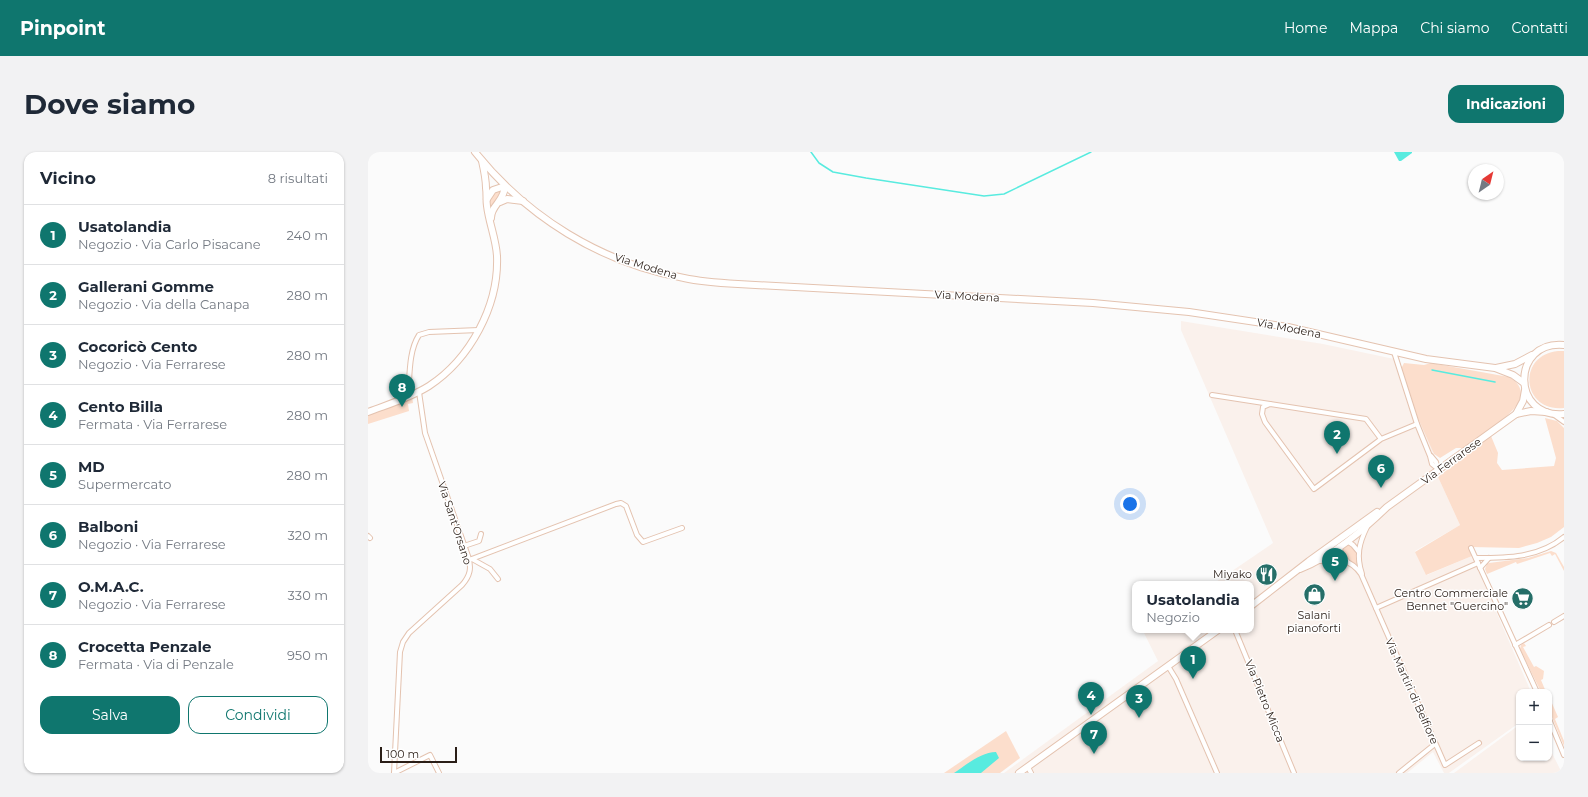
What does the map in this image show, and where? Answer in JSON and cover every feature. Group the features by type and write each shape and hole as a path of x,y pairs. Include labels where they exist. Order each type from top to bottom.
{"main road":[{"name":"Via Modena","path":"475,152 505,186 562,230 600,251 635,265 684,278 746,285 1093,303 1153,308 1218,316 1288,327 1448,363 1495,368 1512,375 1524,383"},
{"path":"368,412 419,392 439,378 452,367 463,354 479,330 490,302 496,270 496,248 486,200 486,181 482,161"},
{"path":"486,200 493,190 505,186 504,194 491,212 491,222"},
{"path":"498,203 508,198 523,201"},
{"name":"Via Modena","path":"1495,368 1515,364 1546,347 1558,345 1564,346"},
{"path":"1516,414 1523,401 1525,390 1524,375 1526,366 1535,354"},
{"path":"1525,390 1533,404 1550,413 1564,414"},
{"name":"Via Ferrarese","path":"1300,569 1316,562 1347,541 1368,525 1387,507 1516,414 1531,411 1550,413"},
{"name":"Via Ferrarese","path":"1254,604 1309,561 1380,510 1387,507"},
{"path":"1019,773 1029,770 1214,633"}],"street":[{"path":"408,396 412,357 414,346 419,335 429,332 479,330"},
{"path":"1394,352 1417,424 1432,464 1438,469"},
{"name":"Via Sant'Orsano","path":"395,772 401,646 409,633 463,584 469,574 470,568 470,559 464,546 425,433 419,392"},
{"path":"1212,395 1366,419 1381,439"},
{"path":"1270,404 1263,407 1262,414 1265,422 1314,490 1381,439 1417,424"},
{"path":"1550,413 1564,422"},
{"path":"470,559 621,503 626,506 636,535 643,542 682,528"},
{"name":"Via Martiri di Belfiore","path":"1363,580 1359,566 1358,551 1361,538 1368,525"},
{"path":"464,546 479,541 481,534"},
{"path":"1476,558 1532,554 1553,545 1564,537"},
{"path":"1340,539 1347,541 1358,551"},
{"name":"Via Martiri di Belfiore","path":"1340,539 1341,555 1348,563 1356,568 1363,580 1445,764 1479,743"},
{"path":"1471,548 1536,689"},
{"path":"1376,608 1479,565 1489,558"},
{"path":"470,559 490,569 498,579"},
{"path":"1316,562 1335,559 1348,563"},
{"path":"1554,622 1564,616"},
{"path":"1515,644 1549,625"},
{"name":"Via Pietro Micca","path":"1236,633 1294,773"},
{"path":"1168,666 1176,679 1217,773"},
{"path":"1551,725 1564,755"},
{"path":"1399,773 1436,744"},
{"path":"395,772 430,755 439,773"}],"shaded area":[{"path":"500,190 502,193 490,209 489,202 491,197 494,193"},
{"path":"1181,321 1323,344 1399,360 1434,454 1438,477 1460,525 1415,551 1427,575 1472,556 1530,689 1516,689 1516,725 1449,773 1444,773 1433,752 1407,773 1004,773 1158,661 1144,633 1254,633 1254,581 1217,581 1273,543 1181,330"},
{"path":"1564,351 1564,408 1550,407 1539,402 1533,393 1530,383 1530,372 1535,362 1544,355"},
{"path":"1404,363 1424,365 1431,363 1509,377 1519,386 1521,396 1516,406 1496,425 1464,448 1456,448 1440,458 1434,454 1417,416 1402,373"},
{"path":"412,396 413,403 408,404 409,411 368,424 368,415"},
{"path":"1545,418 1557,421 1564,428 1564,527 1551,537 1519,548 1471,547 1472,556 1426,575 1415,552 1460,525 1438,477 1491,436 1498,453 1497,463 1502,470 1554,466 1556,458"},
{"path":"1348,545 1355,551 1357,556 1357,565 1344,556 1342,550"},
{"path":"1551,551 1556,553 1564,567 1564,571 1555,554 1552,556 1550,553 1517,564 1516,562 1487,574 1485,569 1489,563 1528,558"},
{"path":"1524,643 1526,646 1523,647 1534,667 1536,666 1544,671 1543,679 1541,680 1545,689 1540,689 1520,649 1521,645"},
{"path":"1552,703 1558,717 1555,719 1564,741 1564,746 1552,717"},
{"path":"1516,727 1516,761 1552,761 1552,753 1562,773 1454,773"},
{"path":"1006,731 1020,758 1000,773 944,773"}],"water":[{"path":"1394,152 1412,152 1412,153 1399,161"},
{"path":"996,752 999,758 981,773 954,773 985,754"}],"waterway":[{"path":"811,152 819,163 833,172 984,196 1004,194 1091,152"},
{"path":"1432,370 1495,382"}],"place":[{"name":"Crocetta Penzale","path":"402,407"},
{"name":"Gallerani Gomme","path":"1337,454"},
{"name":"Balboni","path":"1381,488"},
{"name":"Miyako","path":"1267,574"},
{"name":"MD","path":"1335,581"},
{"name":"Salani pianoforti","path":"1314,595"},
{"name":"Centro Commerciale Bennet \"Guercino\"","path":"1523,599"},
{"name":"Usatolandia","path":"1193,679"},
{"name":"Cento Billa","path":"1091,715"},
{"name":"Cocoricò Cento","path":"1139,718"},
{"name":"O.M.A.C.","path":"1094,754"}]}
